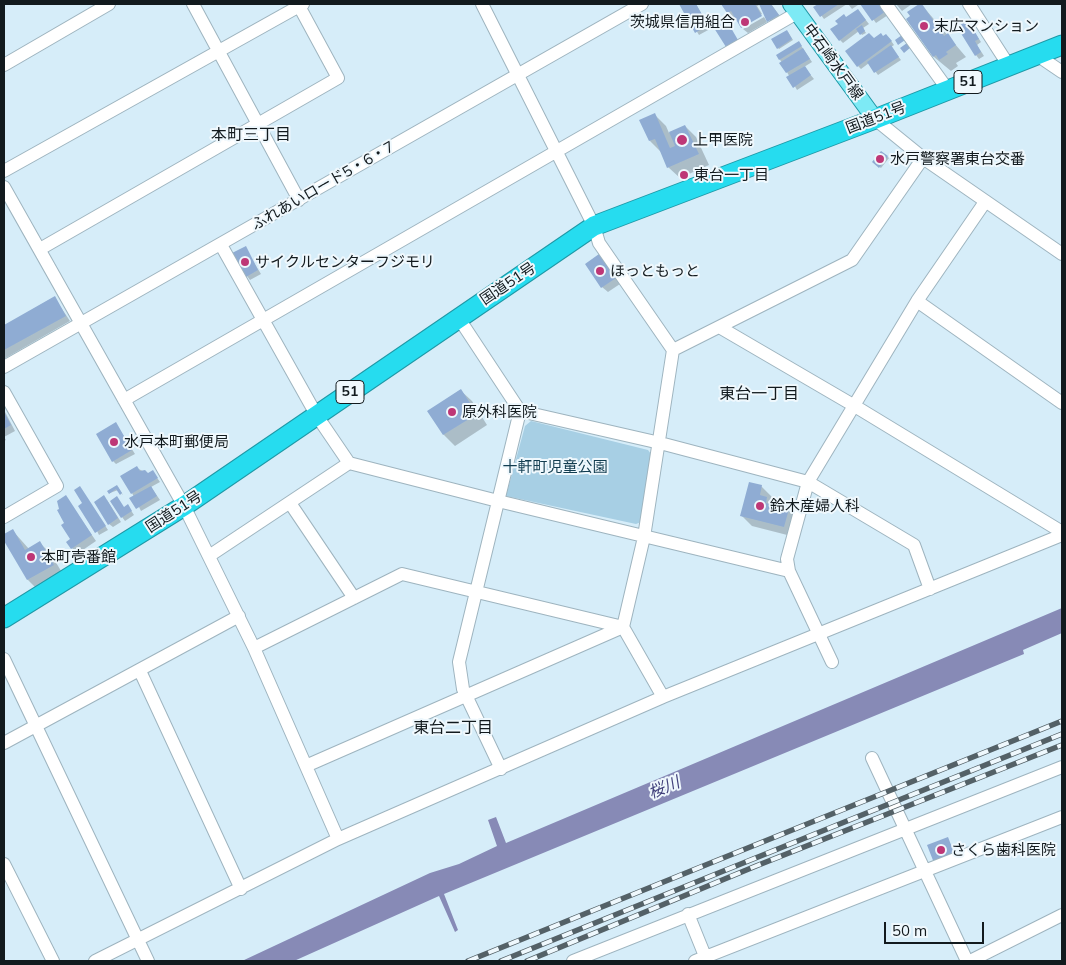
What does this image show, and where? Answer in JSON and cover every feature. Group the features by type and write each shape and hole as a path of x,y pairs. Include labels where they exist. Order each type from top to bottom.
{"highway":[{"name":"国道51号","path":"4,618 184,506 458,317 594,226 875,120 1062,45"}],"main road":[{"name":"中石崎水戸線","path":"794,8 875,120"}],"street":[{"path":"4,64 108,4"},
{"path":"193,4 299,200"},
{"path":"482,4 594,226 599,243 673,350 660,444 644,537 622,627 663,697"},
{"name":"ふれあいロード5・6・7","path":"4,367 642,4"},
{"path":"886,4 948,90"},
{"path":"969,4 1009,66"},
{"path":"4,171 301,5 338,78 40,249"},
{"path":"124,400 557,153 794,8"},
{"path":"1037,55 1062,72"},
{"path":"875,120 922,158 985,202 1060,248"},
{"path":"673,350 722,328 852,260 922,158"},
{"path":"4,187 184,506 254,648 308,765 338,839"},
{"path":"832,662 789,571 787,559 808,482 917,301 985,202"},
{"path":"221,245 317,416 349,463 644,537 789,571"},
{"path":"917,301 1062,403"},
{"path":"458,317 520,410 808,482 914,545 930,589"},
{"path":"722,328 854,405 1062,534"},
{"path":"4,392 57,486 4,517"},
{"path":"501,769 463,689 459,662 474,592 520,410"},
{"path":"209,556 349,463"},
{"path":"290,503 354,598"},
{"path":"96,961 338,839 663,697 1062,534"},
{"path":"254,648 402,574 622,627"},
{"path":"4,743 36,724 140,671 239,616"},
{"path":"308,765 467,697 622,627"},
{"path":"4,659 148,960"},
{"path":"140,671 241,889"},
{"path":"872,758 924,871 969,961 1062,915"},
{"path":"573,961 1062,767"},
{"path":"688,914 703,960 1062,817"},
{"path":"4,864 54,961"}],"green space":[{"name":"十軒町児童公園","path":"531,421 648,450 651,454 641,522 636,524 506,496 525,426"}],"water":[{"name":"桜川","path":"1062,608 1062,633 1023,650 1024,654 444,894 458,930 455,932 439,896 294,961 242,961 430,873 459,864 497,846 488,820 496,817 506,843"}],"building":[{"path":"679,4 696,4 708,25 695,33"},
{"name":"茨城県信用組合","path":"721,4 755,4 762,16 741,28 731,11 727,13"},
{"path":"759,4 771,4 779,15 767,22"},
{"path":"818,4 839,4 820,17 813,7"},
{"path":"860,4 880,4 886,11 872,21"},
{"name":"末広マンション","path":"922,4 944,36 948,33 956,45 939,60 936,55 933,57 906,19 910,16 907,12"},
{"path":"858,9 866,20 839,41 830,29 838,24 835,21 844,14 846,17"},
{"path":"968,20 979,39 975,41 981,52 975,56 957,27"},
{"path":"727,21 738,40 726,47 714,28"},
{"path":"862,25 865,31 860,35 856,29"},
{"path":"787,30 792,39 777,49 771,39"},
{"path":"869,33 874,38 881,33 883,36 886,34 892,41 857,67 845,51"},
{"path":"902,35 905,40 898,45 895,40"},
{"path":"799,41 802,46 779,60 776,55"},
{"path":"907,43 911,47 904,53 900,48"},
{"path":"891,45 899,57 874,73 867,62"},
{"path":"803,48 810,59 786,73 779,63"},
{"path":"805,66 811,75 793,88 786,77"},
{"name":"上甲医院","path":"655,113 670,148 675,146 669,132 685,125 699,154 667,168 655,139 649,141 639,120"},
{"name":"水戸警察署東台交番","path":"881,151 888,156 879,168 872,162"},
{"name":"サイクルセンターフジモリ","path":"246,246 258,270 246,277 232,253"},
{"name":"ほっともっと","path":"599,254 616,278 601,288 585,264"},
{"path":"55,296 66,316 4,350 4,325"},
{"name":"原外科医院","path":"461,389 477,414 443,435 427,411"},
{"path":"4,412 11,425 4,429"},
{"path":"116,422 132,450 112,462 96,434"},
{"path":"137,466 140,471 145,470 148,473 153,470 158,478 131,494 120,476"},
{"name":"鈴木産婦人科","path":"749,482 762,485 760,495 767,497 766,503 789,509 784,527 740,516"},
{"path":"117,485 122,493 120,495 116,489 109,494 107,491"},
{"path":"80,486 106,526 95,533 78,506 82,503 74,490"},
{"path":"151,486 157,496 136,509 129,498"},
{"path":"66,495 92,535 71,549 66,542 70,539 61,525 64,523 57,510 59,509 57,501"},
{"path":"104,495 118,518 108,525 94,502"},
{"path":"117,496 124,507 128,504 132,511 121,518 110,501"},
{"name":"本町壱番館","path":"13,529 25,550 40,541 54,565 27,580 4,541 4,534"},
{"name":"さくら歯科医院","path":"948,837 955,855 934,863 927,845"}],"railway":[{"path":"468,961 1062,721"},
{"path":"501,961 1062,734"},
{"path":"527,961 756,866 1062,745"}],"place":[{"name":"茨城県信用組合","path":"745,22"},
{"name":"末広マンション","path":"924,26"},
{"name":"上甲医院","path":"682,140"},
{"name":"水戸警察署東台交番","path":"880,159"},
{"name":"東台一丁目","path":"684,175"},
{"name":"サイクルセンターフジモリ","path":"245,262"},
{"name":"ほっともっと","path":"600,271"},
{"name":"原外科医院","path":"452,412"},
{"name":"水戸本町郵便局","path":"114,442"},
{"name":"鈴木産婦人科","path":"760,506"},
{"name":"本町壱番館","path":"31,557"},
{"name":"さくら歯科医院","path":"941,850"}],"district":[{"name":"本町三丁目","path":"251,135"},
{"name":"東台一丁目","path":"759,394"},
{"name":"東台二丁目","path":"453,728"}]}
